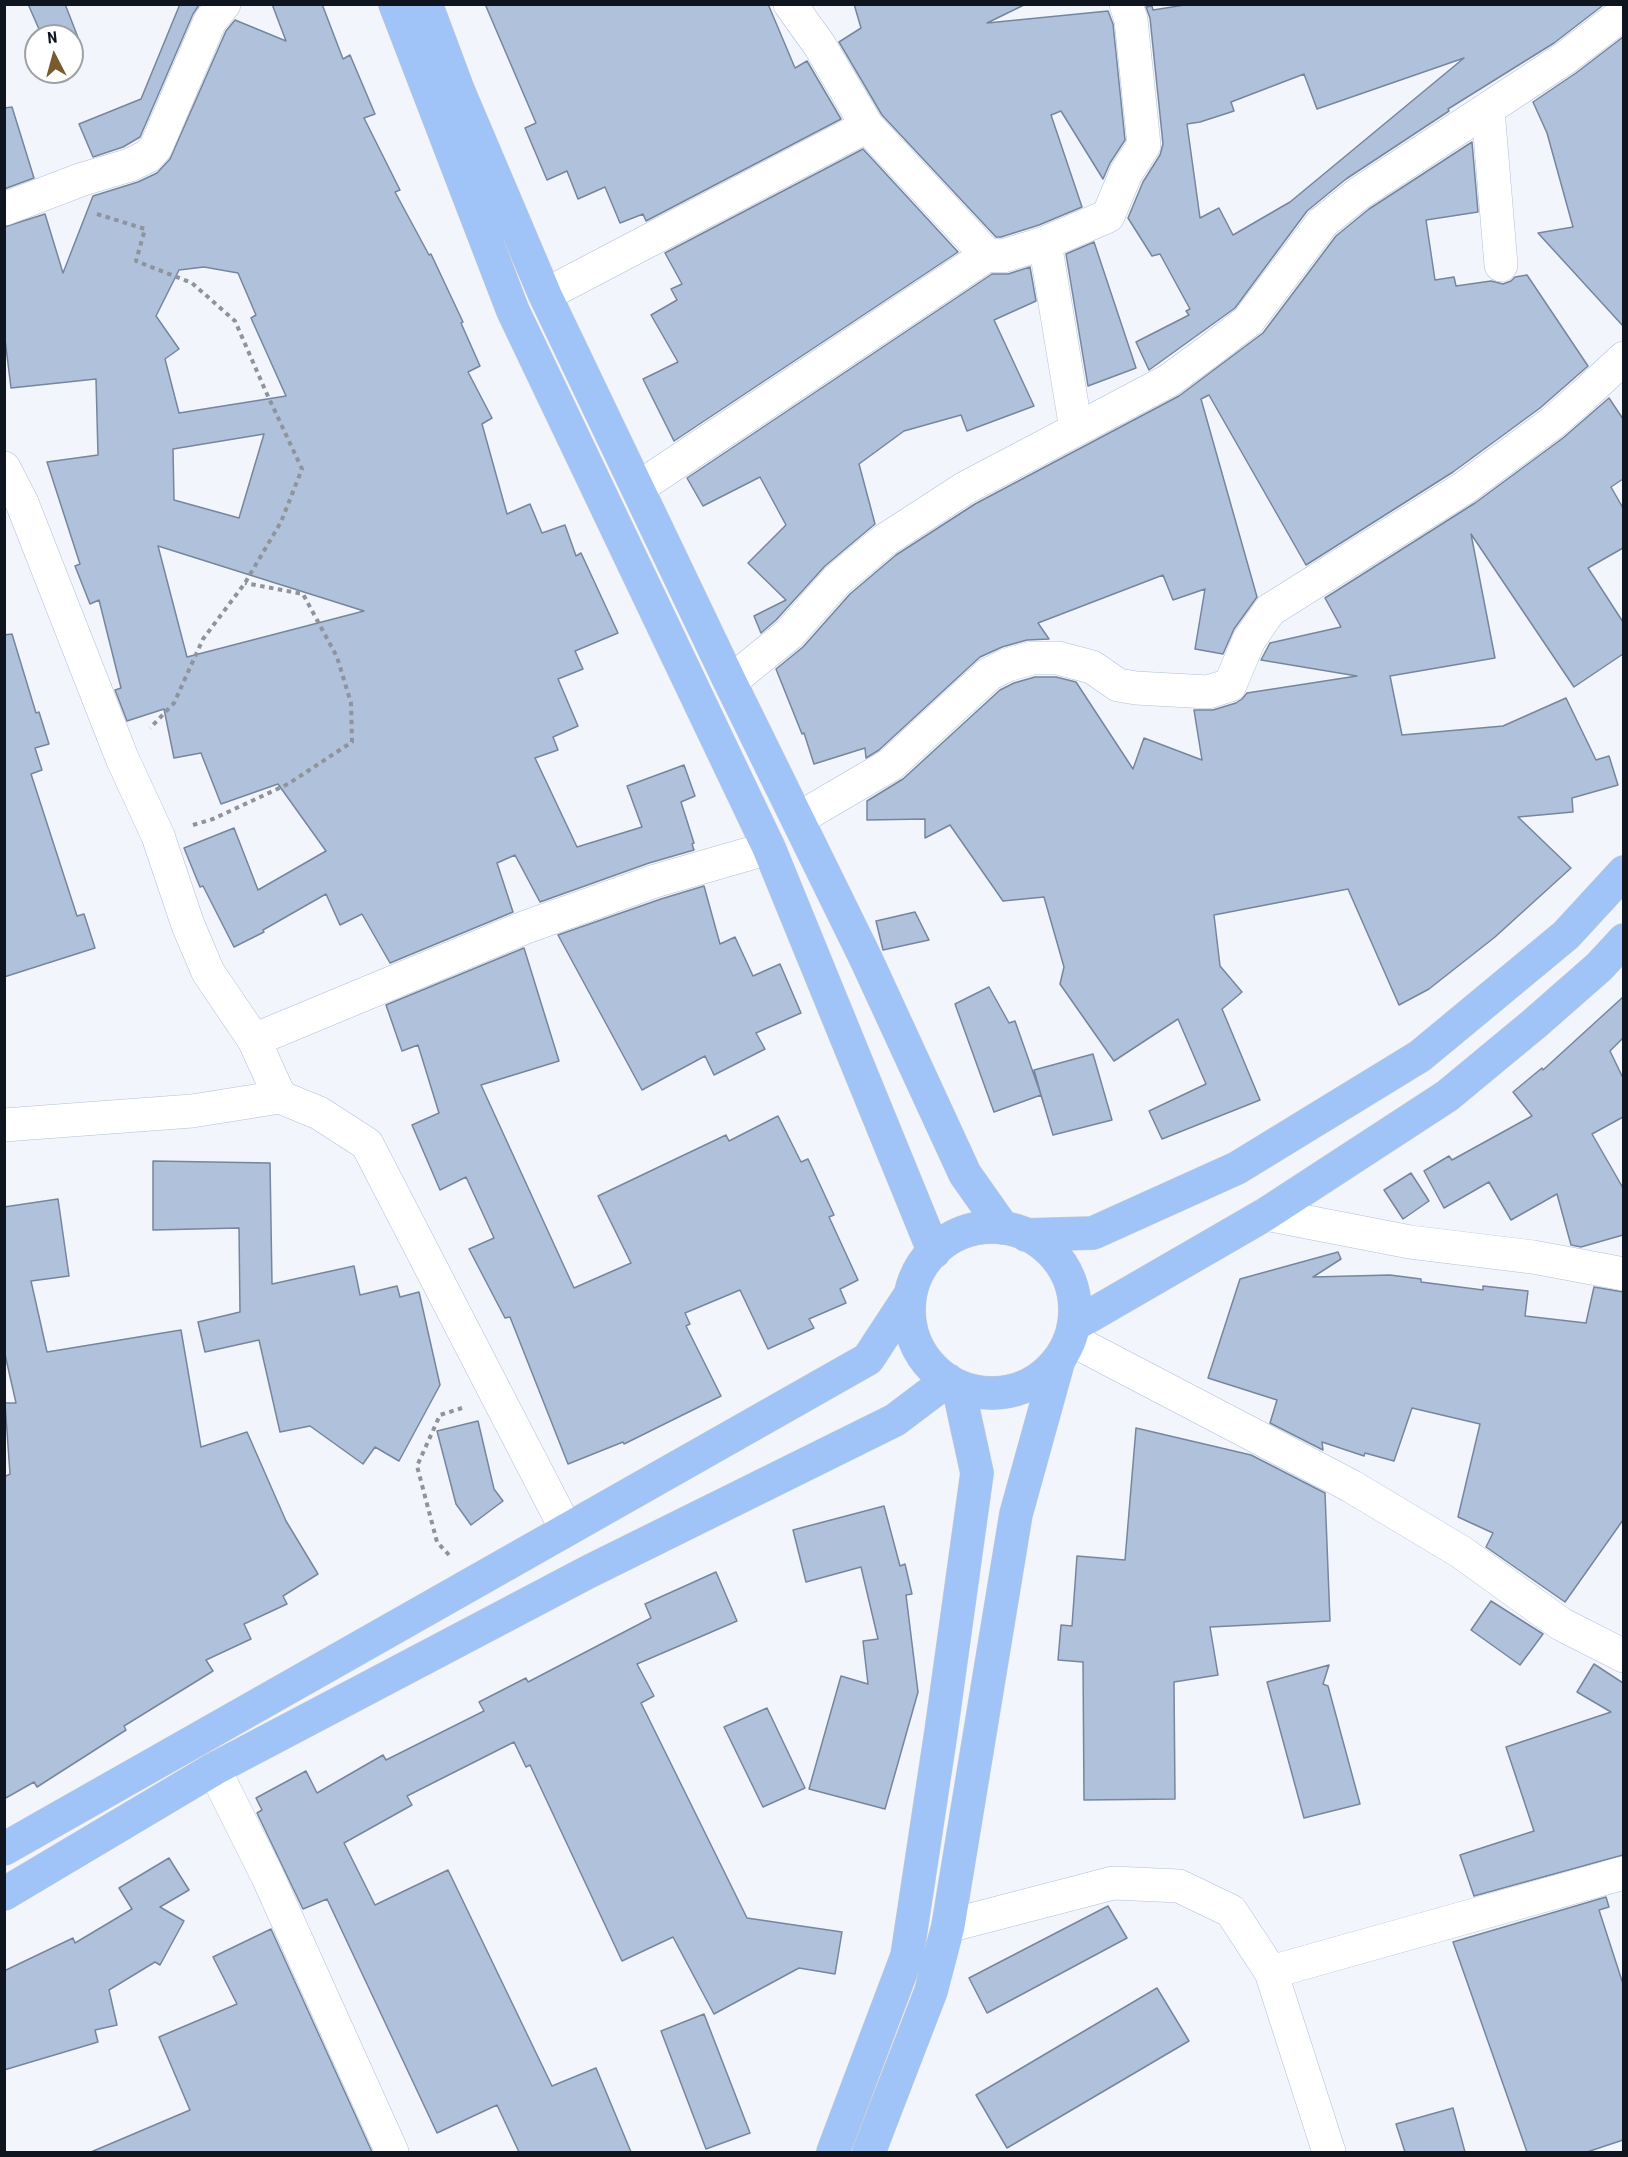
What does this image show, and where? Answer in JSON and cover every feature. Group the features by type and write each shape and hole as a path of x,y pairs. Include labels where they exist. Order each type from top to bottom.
{"main road":[{"path":"395,4 513,311 768,848 934,1252"},
{"path":"426,4 458,90 545,295 730,682 866,959 964,1174 1014,1232 1045,1246 1060,1263 1070,1282 1075,1303 1068,1341 1016,1514 948,1926 932,1990 869,2152"},
{"path":"4,1849 868,1359 910,1296 919,1271 943,1244 965,1232 984,1228 1014,1232 1093,1233 1237,1168 1420,1056 1566,935 1623,872"},
{"path":"910,1296 909,1312 916,1343 924,1358 935,1370 953,1383 985,1393 1013,1390 1039,1379 1068,1341 1447,1096 1599,967 1623,939"},
{"path":"4,1894 213,1769 588,1572 896,1420 953,1383"},
{"path":"833,2152 907,1956 977,1473 953,1383"}],"street":[{"path":"4,209 83,179 130,165 148,156 156,147 210,21 224,4"},
{"path":"790,4 820,46 867,126 987,255"},
{"path":"638,488 987,255 1003,256 1045,243 1108,216 1126,173 1144,145 1131,20 1126,4"},
{"path":"730,682 789,633 837,580 885,540 965,488 1168,381 1209,351 1248,321 1322,223 1358,194 1565,58 1623,14"},
{"path":"1488,110 1501,265"},
{"path":"545,295 867,126"},
{"path":"1045,243 1076,429"},
{"path":"798,819 890,765 989,674 1006,665 1032,658 1058,658 1092,667 1118,685 1136,688 1208,692 1230,685 1249,639 1270,610 1473,481 1552,423 1623,358"},
{"path":"4,468 22,503 122,758 158,836 188,925 208,972 254,1040 280,1097"},
{"path":"254,1040 526,927 655,881 768,848"},
{"path":"4,1125 192,1111 280,1097 319,1113 367,1144 566,1529"},
{"path":"1266,1214 1410,1242 1533,1257 1623,1274"},
{"path":"1068,1341 1351,1486 1461,1552 1561,1624 1623,1656"},
{"path":"213,1769 267,1875 392,2152"},
{"path":"1271,1972 1623,1874"},
{"path":"948,1926 1113,1883 1179,1886 1231,1911 1271,1972 1329,2152"}],"path":[{"path":"92,213 145,229 136,261 192,283 236,321 302,469 281,522 245,583 203,639 174,703 122,758"},
{"path":"158,836 213,819 288,784 352,742 351,703 337,657 303,594 245,583"},
{"path":"453,1558 437,1542 417,1466 440,1415 497,1396"}],"building":[{"path":"28,4 65,4 73,24 37,24"},
{"path":"180,4 199,5 193,14 140,137 123,147 93,157 79,124 141,99"},
{"path":"272,4 322,4 343,59 350,55 375,114 364,118 400,190 395,192 429,255 431,254 463,322 461,323 480,366 468,372 492,418 482,424 507,514 530,504 542,533 565,525 576,556 581,553 618,633 575,651 583,669 558,679 578,726 553,737 558,750 535,758 577,847 642,827 627,786 684,765 695,796 681,802 694,843 692,844 694,850 649,863 540,902 515,855 497,863 513,912 390,963 362,914 340,925 326,894 263,930 264,932 234,947 203,886 200,887 184,848 234,828 258,890 326,851 278,784 221,804 201,753 174,758 164,709 127,721 115,690 121,688 99,600 90,604 75,566 80,564 47,462 98,455 96,379 11,388 4,331 4,227 45,214 63,273 93,196 138,182 157,173 170,159 226,31 235,20 286,41","holes":["204,267 238,273 256,315 251,318 286,396 179,413 165,359 179,349 156,316 179,270","264,434 239,518 174,500 173,449","158,546 364,611 187,657"]},
{"path":"485,4 768,4 795,68 807,61 841,119 646,221 643,214 620,223 605,187 578,199 567,171 547,180 525,128 536,123"},
{"path":"854,4 1026,4 987,23 1108,11 1113,24 1125,140 1103,179 1061,111 1051,115 1082,207 1039,225 996,237 882,115 839,42 861,28"},
{"path":"1191,4 1600,4 1602,6 1554,43 1448,109 1449,111 1346,179 1307,211 1235,308 1149,370 1136,342 1189,315 1186,311 1190,309 1160,254 1152,256 1128,218 1143,182 1160,155 1163,144 1150,18 1146,7 1152,6 1153,10","holes":["1464,58 1290,202 1233,235 1219,208 1200,218 1187,124 1234,111 1231,102 1304,74 1317,109"]},
{"path":"1623,37 1623,326 1538,233 1573,227 1547,133 1533,102"},
{"path":"12,107 34,178 4,189 4,108"},
{"path":"1472,142 1478,212 1426,220 1435,280 1454,277 1456,286 1491,281 1503,284 1515,277 1527,275 1588,366 1540,408 1453,472 1306,565 1209,395 1201,399 1257,597 1234,629 1223,654 1195,649 1205,589 1173,600 1163,575 1038,623 1049,639 1027,640 1002,647 980,657 879,750 866,758 865,748 814,764 804,733 802,734 776,669 803,647 850,594 896,555 975,504 1179,396 1263,333 1336,236 1369,209"},
{"path":"863,149 958,252 674,441 643,379 678,362 651,315 677,300 671,289 682,284 665,253"},
{"path":"1094,242 1136,368 1088,386 1066,254"},
{"path":"1030,267 1036,301 994,320 1034,406 967,431 961,415 904,431 859,464 875,524 825,566 776,620 761,633 754,616 786,600 748,563 786,525 760,477 703,506 687,478 992,274 1008,274"},
{"path":"1609,398 1623,419 1623,479 1611,487 1623,508 1623,548 1588,568 1623,622 1623,654 1574,687 1471,534 1495,658 1390,676 1402,735 1503,726 1566,698 1596,760 1609,756 1618,785 1572,798 1573,812 1518,817 1571,868 1495,937 1429,989 1399,1005 1348,889 1214,915 1220,966 1242,992 1222,1009 1260,1100 1162,1139 1149,1111 1206,1084 1178,1019 1114,1061 1060,984 1064,967 1044,897 1003,901 950,825 925,838 925,819 867,820 867,801 903,779 1000,690 1035,677 1056,677 1076,682 1133,769 1144,738 1202,760 1194,710 1213,710 1236,703 1247,693 1357,676 1261,660 1270,643 1341,627 1325,598 1475,503 1563,438"},
{"path":"12,634 36,713 39,712 49,744 35,748 42,770 31,774 77,916 84,914 95,948 4,977 4,635"},
{"path":"704,886 720,944 735,937 753,976 780,964 801,1013 756,1033 765,1049 714,1075 705,1056 642,1090 558,935"},
{"path":"915,912 929,940 883,950 876,921"},
{"path":"524,948 559,1061 481,1085 574,1288 631,1263 598,1196 726,1135 729,1141 778,1116 801,1162 808,1159 834,1215 829,1217 858,1280 840,1289 846,1303 809,1319 814,1328 768,1349 740,1290 685,1313 690,1324 686,1326 721,1396 624,1444 623,1442 568,1464 510,1317 505,1318 469,1249 494,1238 466,1177 440,1190 412,1125 439,1113 418,1045 402,1051 386,1005"},
{"path":"989,987 1009,1023 1015,1021 1041,1095 994,1112 955,1004"},
{"path":"1623,997 1623,1038 1610,1051 1623,1078 1623,1117 1592,1134 1623,1188 1623,1235 1581,1247 1571,1245 1557,1194 1511,1220 1489,1182 1444,1208 1424,1171 1449,1156 1452,1160 1532,1116 1513,1092 1542,1068 1543,1070"},
{"path":"1093,1054 1112,1120 1053,1135 1034,1070"},
{"path":"153,1161 270,1163 272,1284 354,1266 360,1295 397,1286 400,1297 419,1292 440,1385 399,1461 375,1447 363,1464 310,1426 280,1432 259,1340 205,1352 198,1322 240,1312 239,1228 153,1230"},
{"path":"1411,1173 1429,1201 1403,1219 1384,1190"},
{"path":"58,1199 69,1276 31,1281 47,1352 181,1330 201,1447 247,1432 286,1521 318,1574 283,1596 287,1604 244,1624 251,1639 206,1660 213,1671 124,1726 126,1730 37,1787 34,1782 4,1799 4,1477 10,1474 5,1403 16,1403 4,1350 4,1207"},
{"path":"1338,1252 1341,1259 1313,1277 1390,1275 1421,1279 1421,1282 1483,1290 1483,1286 1528,1291 1525,1316 1586,1323 1594,1287 1623,1292 1623,1520 1565,1602 1486,1547 1493,1533 1458,1517 1480,1424 1412,1408 1394,1461 1365,1453 1364,1456 1322,1442 1323,1450 1270,1423 1277,1400 1208,1378 1240,1279"},
{"path":"478,1421 494,1489 503,1501 471,1525 456,1504 437,1431"},
{"path":"1136,1428 1251,1455 1325,1493 1330,1621 1210,1627 1218,1675 1174,1682 1175,1799 1084,1800 1083,1662 1058,1660 1061,1625 1072,1626 1077,1556 1125,1560"},
{"path":"884,1506 900,1566 905,1564 912,1594 906,1595 918,1692 885,1809 809,1789 841,1676 868,1684 863,1641 878,1639 861,1567 806,1582 793,1530"},
{"path":"716,1572 737,1621 637,1664 654,1696 641,1703 747,1918 842,1932 835,1974 799,1968 714,2014 673,1937 622,1961 530,1765 526,1767 514,1742 407,1796 412,1805 344,1843 375,1905 448,1870 552,2086 596,2068 631,2152 519,2152 497,2105 437,2133 327,1899 303,1909 257,1813 262,1810 256,1798 306,1771 317,1793 383,1755 386,1760 484,1711 479,1702 526,1678 528,1682 651,1618 645,1604"},
{"path":"1491,1601 1543,1634 1520,1665 1471,1630"},
{"path":"1594,1664 1623,1683 1623,1855 1474,1896 1460,1855 1534,1831 1506,1747 1611,1712 1577,1692"},
{"path":"1329,1665 1323,1684 1328,1686 1360,1804 1304,1818 1267,1682"},
{"path":"767,1708 805,1788 763,1807 724,1727"},
{"path":"169,1858 189,1890 160,1907 184,1921 160,1965 155,1962 109,1990 117,2025 95,2030 98,2042 4,2070 4,1971 73,1938 75,1943 132,1909 119,1888"},
{"path":"1606,1897 1609,1907 1599,1910 1623,1984 1623,2140 1587,2152 1527,2152 1453,1942"},
{"path":"1108,1906 1127,1938 987,2013 969,1978"},
{"path":"271,1929 372,2152 91,2152 190,2110 159,2037 237,2004 213,1957"},
{"path":"1157,1988 1189,2041 1007,2148 976,2095"},
{"path":"704,2014 750,2133 706,2149 661,2031"},
{"path":"1453,2108 1465,2152 1405,2152 1396,2124"}]}
